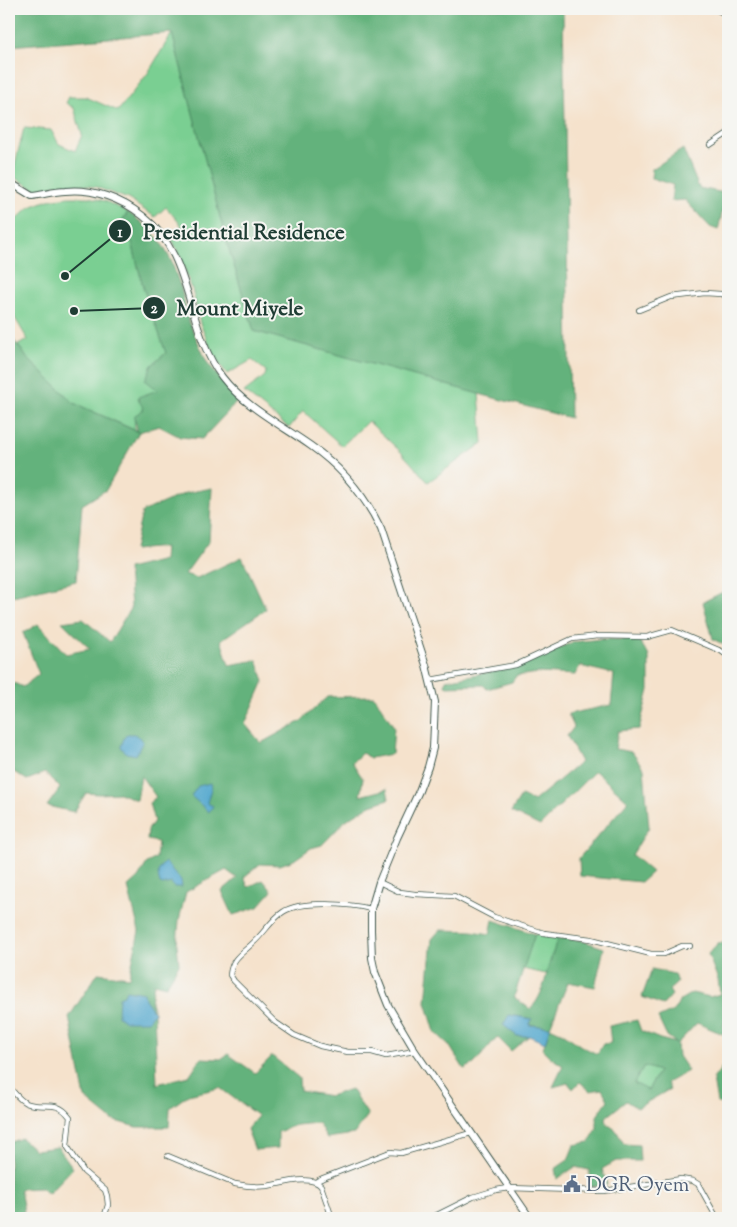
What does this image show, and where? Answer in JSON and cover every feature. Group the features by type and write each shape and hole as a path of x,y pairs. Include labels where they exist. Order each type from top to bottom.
{"street":[{"path":"715,9 728,15"},
{"path":"710,145 728,133"},
{"path":"9,182 32,196 65,191 100,194 122,203 155,227 170,248 180,268 205,347 222,376 245,401 329,460 370,506 381,529 430,680 434,702 433,748 428,767 420,791 397,838 379,882 371,909 372,958 375,972 388,1005 415,1051 530,1218"},
{"path":"639,310 671,297 705,293 728,296"},
{"path":"430,680 516,665 572,639 598,636 647,638 672,630 728,656"},
{"path":"379,882 400,892 454,896 494,917 544,933 591,938 651,954 664,954 682,946 690,946"},
{"path":"371,909 358,906 325,904 288,909 233,962 230,975 275,1022 294,1035 320,1046 348,1052 372,1052 386,1056 415,1051"},
{"path":"9,1087 25,1103 60,1107 70,1117 67,1146 84,1172 105,1190 108,1196 108,1204 104,1218"},
{"path":"318,1182 323,1178 390,1152 401,1154 471,1132"},
{"path":"168,1156 235,1184 246,1186 266,1186 300,1180 318,1182 332,1218"},
{"path":"431,1218 473,1197 509,1188 604,1191 688,1180 698,1184 717,1218"}],"green space":[{"path":"9,9 563,9 570,418 254,331 225,236 172,33 9,46"},
{"path":"172,33 225,236 254,331 479,394 483,443 428,482 401,452 368,421 342,446 303,411 289,428 244,392 265,376 266,371 252,360 227,374 213,355 200,323 192,289 170,235 182,226 166,207 155,217 128,199 96,187 56,185 38,191 12,176 24,128 51,130 59,144 75,151 82,135 74,108 66,103 69,97 86,97 118,111 148,73"},
{"path":"683,149 699,188 725,193 728,191 728,207 723,209 718,230 710,227 685,200 671,201 673,185 651,178 652,169"},
{"path":"68,197 89,197 105,201 128,212 120,224 132,242 144,290 166,353 152,365 158,390 144,409 134,416 135,429 139,432 74,403 28,359 18,345 28,340 9,308 9,226 30,207 48,200"},
{"path":"128,212 159,239 171,260 181,288 189,322 207,362 237,402 202,439 180,437 159,426 139,432 106,490 82,505 76,581 9,597 9,334 28,359 74,403 138,432 134,416 144,409 138,397 158,390 145,380 152,365 166,353 144,290 132,242 120,224"},
{"path":"212,488 209,541 185,574 197,578 242,557 266,609 221,640 229,665 257,660 264,681 245,724 261,743 301,721 327,697 374,696 394,727 392,754 370,758 362,753 352,762 363,779 360,796 387,789 389,799 371,805 346,820 322,845 311,848 294,860 280,865 260,864 244,877 248,887 263,880 272,891 258,907 233,915 222,891 237,878 226,870 186,892 179,920 177,944 179,964 166,986 154,983 151,1002 154,1012 157,1084 189,1076 201,1058 221,1059 228,1054 255,1073 272,1056 299,1078 300,1091 330,1096 351,1089 368,1115 354,1134 327,1138 318,1123 296,1125 278,1132 278,1148 255,1150 247,1129 258,1116 220,1088 188,1095 170,1108 169,1127 136,1127 112,1120 85,1098 69,1017 98,973 129,977 139,931 128,887 138,878 147,863 156,858 158,842 147,840 148,830 154,821 149,803 156,797 141,776 137,800 119,793 86,793 74,812 47,806 60,788 45,773 27,780 9,769 9,681 23,687 39,674 23,633 38,624 66,654 90,649 62,622 83,619 110,642 131,607 128,569 164,560 165,547 134,550 142,512 186,493"},
{"path":"728,591 728,647 713,639 703,602"},
{"path":"601,639 639,640 649,656 649,690 639,729 618,731 615,749 632,752 644,769 649,827 632,855 652,872 641,882 580,876 579,858 628,801 595,771 540,826 511,812 521,796 534,801 581,762 567,736 574,727 568,714 611,705 614,674 580,666 575,675 539,673 516,676 512,682 487,689 483,685 445,686 446,680 516,667 573,642"},
{"path":"493,920 535,934 514,997 530,1009 541,992 558,938 580,940 604,948 595,987 568,982 550,1027 597,1054 603,1044 611,1043 609,1026 637,1020 641,1031 676,1043 666,1035 658,1018 675,1010 680,1000 692,993 710,997 720,994 718,980 708,954 718,943 728,942 728,1023 723,1024 725,1034 728,1034 728,1113 727,1105 717,1103 713,1079 726,1062 725,1035 697,1023 677,1044 678,1056 688,1071 667,1083 670,1089 637,1108 626,1101 606,1117 607,1124 616,1130 624,1144 639,1145 640,1161 616,1161 602,1169 607,1185 590,1187 589,1170 575,1167 557,1179 555,1169 568,1160 574,1145 589,1142 597,1129 597,1116 608,1100 602,1089 590,1091 580,1082 573,1089 568,1083 553,1087 563,1066 542,1049 550,1028 528,1024 532,1019 510,1015 504,1025 517,1036 529,1036 511,1051 497,1037 474,1064 464,1069 449,1045 435,1032 426,1002 432,939 440,930 472,931 490,934","holes":["644,1066 659,1071 648,1090 634,1083"]},
{"path":"535,934 558,938 546,974 523,969"},
{"path":"652,969 674,974 677,983 669,990 672,995 663,1005 642,997"},
{"path":"644,1066 659,1071 648,1090 623,1092 619,1080 626,1075 634,1083"},
{"path":"21,1138 35,1150 58,1147 73,1168 48,1194 41,1188 20,1189 24,1212 9,1217 9,1143"}],"water":[{"path":"127,734 135,734 143,741 136,755 126,753 121,747"},
{"path":"210,783 211,789 207,803 213,806 209,812 191,796 198,786"},
{"path":"165,862 181,880 182,887 174,887 171,883 160,884 158,872"},
{"path":"126,990 144,993 145,999 154,1012 148,1021 125,1021 118,1016 119,997 124,995"},
{"path":"509,1015 532,1019 529,1025 550,1027 545,1043 529,1036 517,1036 503,1025"}],"place":[{"name":"Presidential Residence","path":"65,276"},
{"name":"Mount Miyele","path":"74,311"},
{"name":"DGR Oyem","path":"572,1184"}]}
